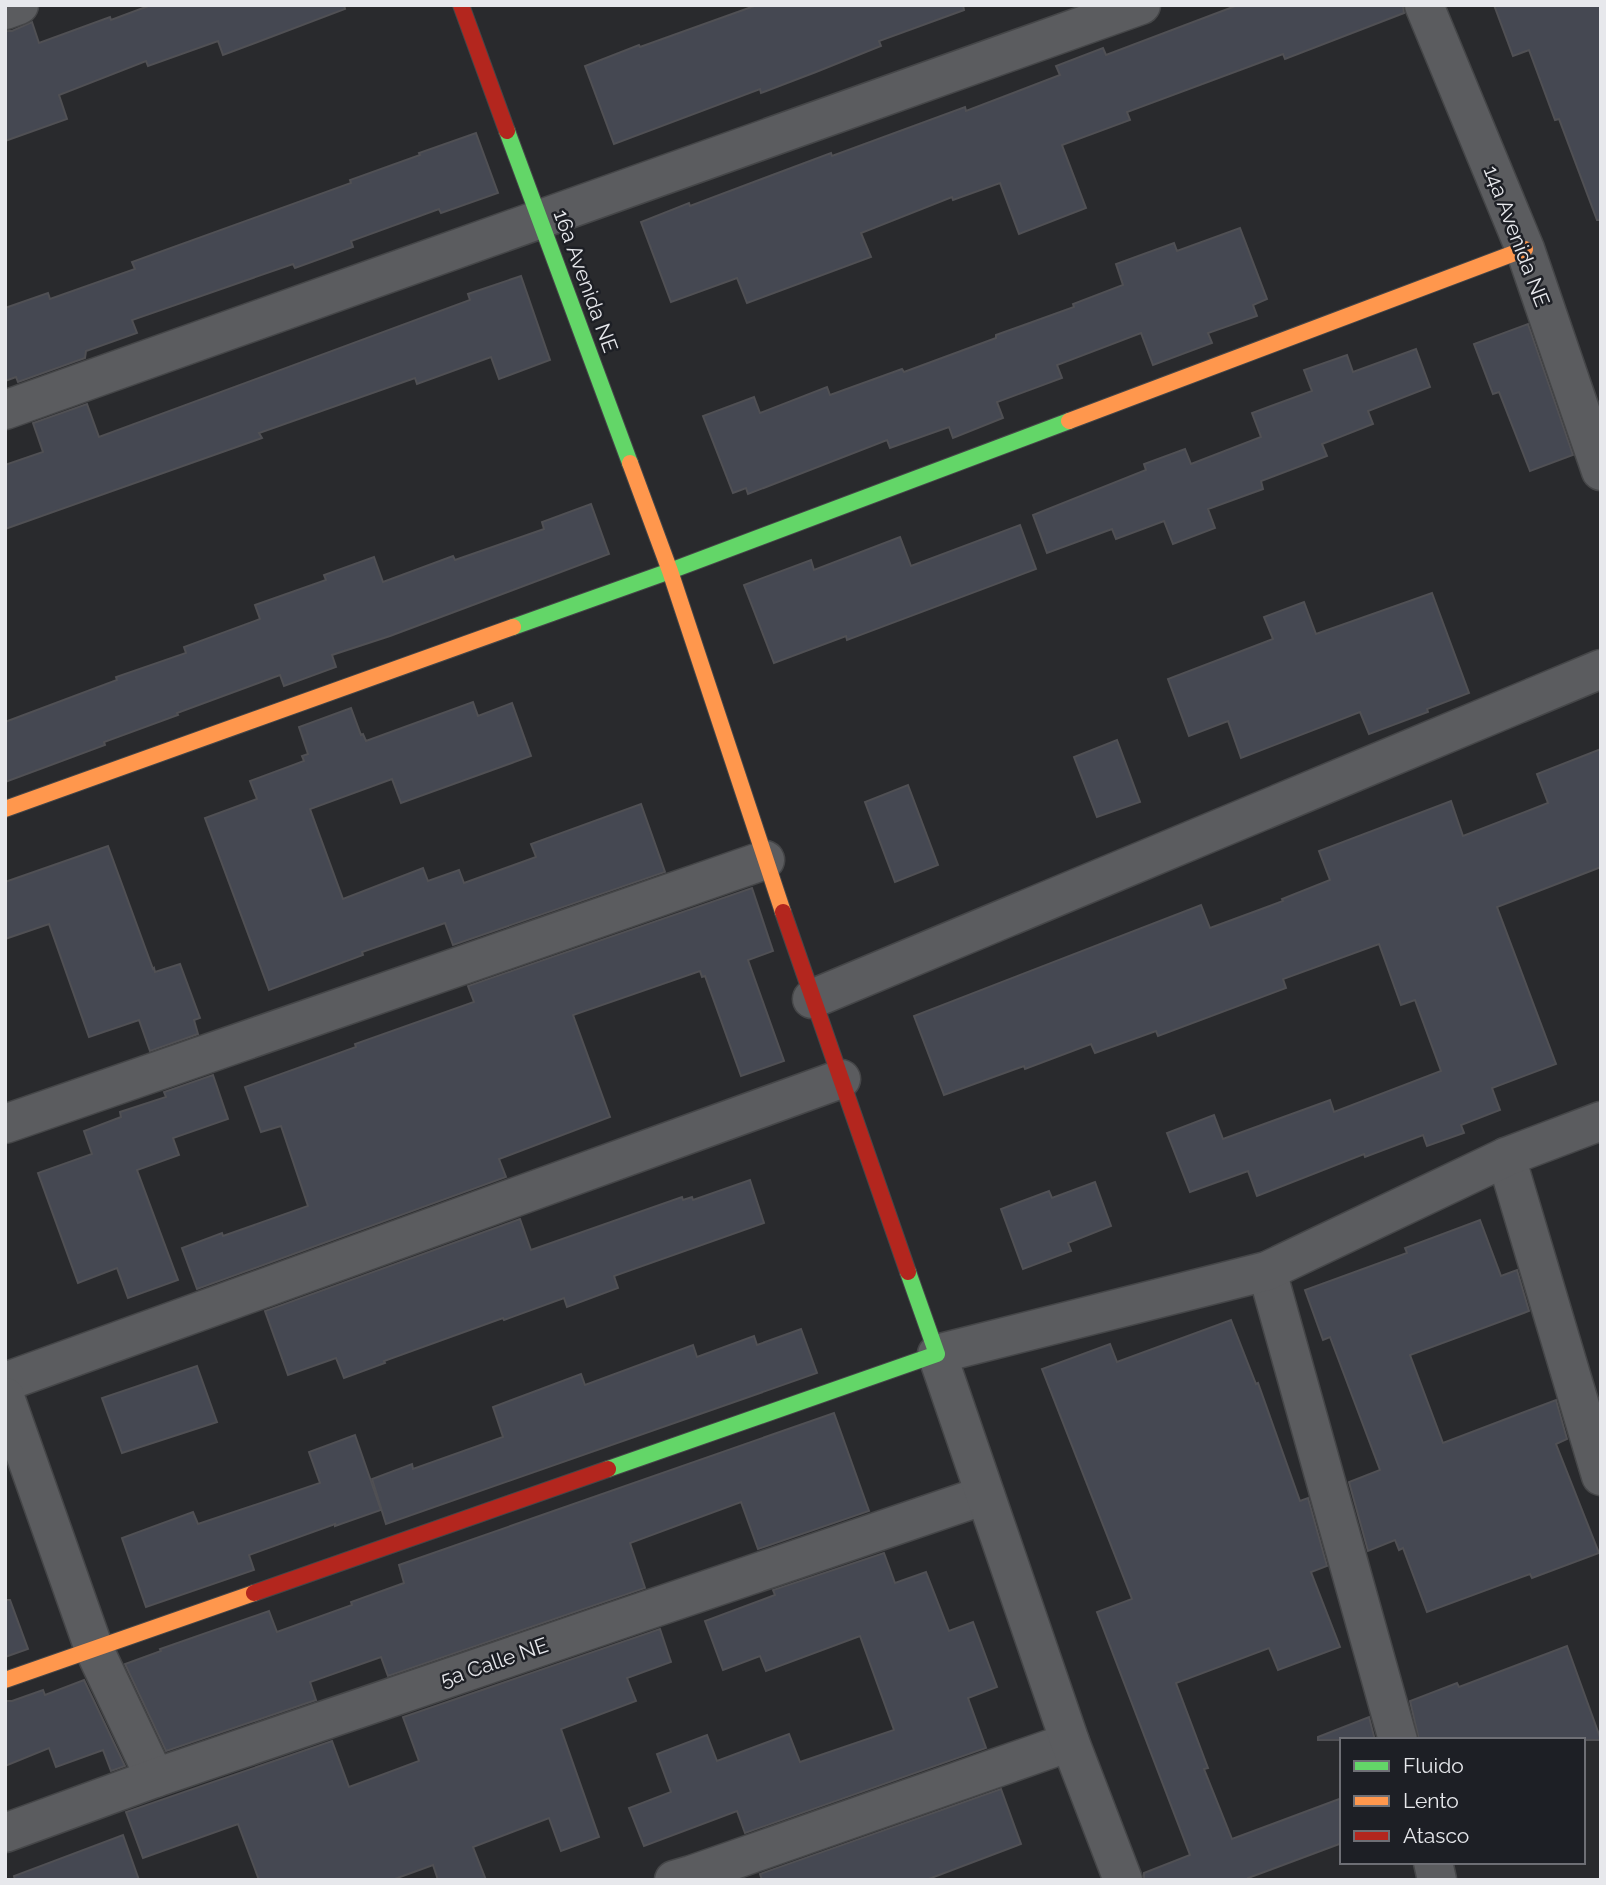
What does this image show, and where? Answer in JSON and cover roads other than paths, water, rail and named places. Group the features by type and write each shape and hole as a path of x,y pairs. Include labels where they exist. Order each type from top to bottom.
{"street":[{"path":"5,10 19,5"},
{"name":"16a Avenida NE","path":"461,5 670,571 812,999 937,1354"},
{"path":"5,410 1140,5"},
{"name":"14a Avenida NE","path":"1424,5 1525,249 1601,471"},
{"path":"5,809 670,571 1525,249"},
{"path":"812,999 1601,669"},
{"path":"5,1124 765,860"},
{"path":"5,1382 841,1079"},
{"path":"5,1680 937,1354 1267,1271 1506,1157 1601,1121"},
{"path":"1506,1157 1601,1476"},
{"path":"1267,1271 1397,1738"},
{"path":"937,1354 1070,1742 1122,1880"},
{"path":"5,1397 94,1648 155,1778"},
{"name":"5a Calle NE","path":"5,1833 155,1778 985,1495"},
{"path":"674,1880 1070,1742"}]}
